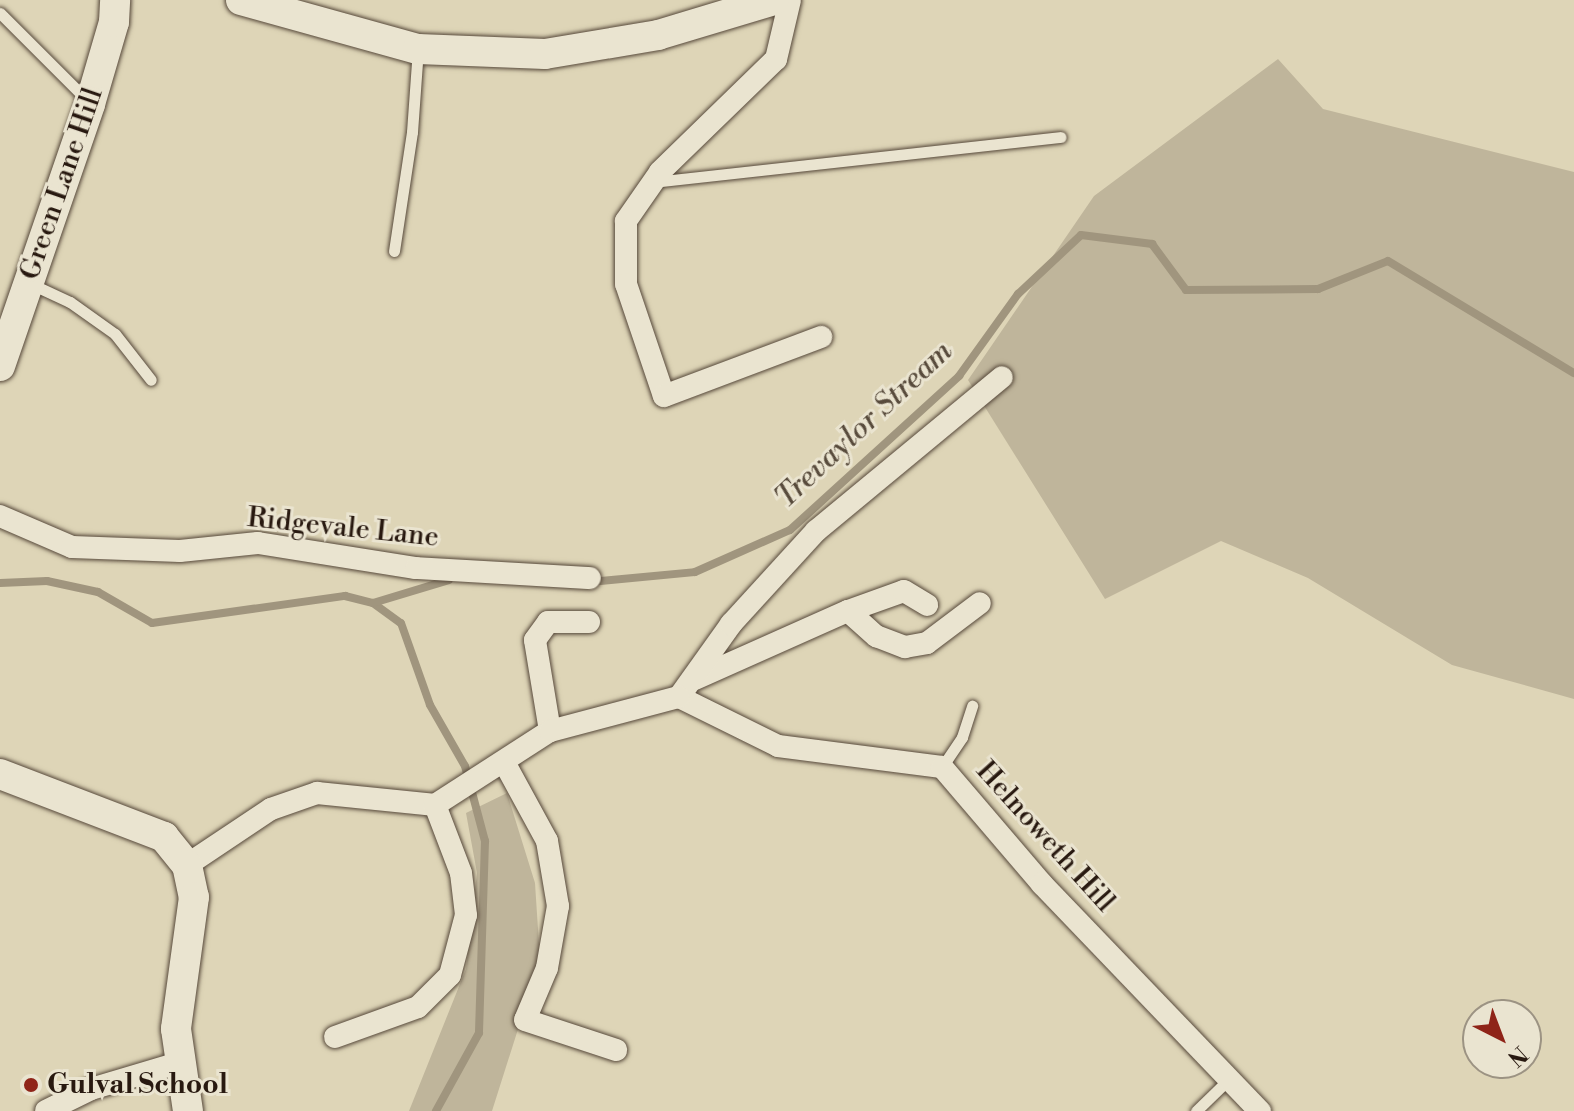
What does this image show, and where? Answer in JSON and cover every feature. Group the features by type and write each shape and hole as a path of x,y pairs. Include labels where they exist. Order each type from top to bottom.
{"main road":[{"name":"Green Lane Hill","path":"0,366 90,104 114,22 115,0"},
{"path":"241,0 418,49 545,54 658,35 774,0"},
{"path":"0,774 164,837 187,865 194,897 176,1029 178,1063 188,1111"}],"street":[{"path":"790,0 776,59 653,182 626,221 626,284 664,396 821,337"},
{"path":"187,865 271,809 317,793 440,802 550,731 679,697 695,679 731,624 816,531 1002,377"},
{"name":"Ridgevale Lane","path":"0,516 72,547 180,551 258,543 416,568 590,578"},
{"path":"695,679 848,611 904,591 927,605"},
{"path":"848,611 876,636 905,647 927,643 980,603"},
{"path":"550,731 535,640 548,622 589,622"},
{"name":"Helnoweth Hill","path":"679,697 778,746 942,767 1042,884 1260,1111"},
{"path":"504,762 547,841 558,906 547,968 525,1020 616,1050"},
{"path":"335,1037 418,1007 450,975 466,915 461,873 440,802"},
{"path":"46,1111 91,1089 178,1063"}],"lane":[{"path":"0,13 90,104"},
{"path":"394,251 418,49"},
{"path":"653,182 1061,137"},
{"path":"28,283 70,302 115,334 151,380"},
{"path":"942,767 962,737 972,706"},
{"path":"1196,1111 1229,1079"}],"shaded area":[{"path":"1278,59 1323,109 1574,172 1574,699 1452,665 1308,578 1221,541 1105,599 968,380 1094,196"},
{"path":"507,793 535,883 540,960 492,1111 409,1111 466,969 477,873 466,813"}],"waterway":[{"name":"Trevaylor Stream","path":"590,582 695,572 790,530 959,376 1018,294 1081,235 1152,244 1186,290 1318,289 1388,261 1574,373"},
{"name":"Trevaylor Stream","path":"373,603 449,580"},
{"path":"0,583 47,581 98,592 152,623 345,596 373,603 401,623 430,705 465,766 485,841 479,1033 436,1111"}],"place":[{"name":"Gulval School","path":"31,1085"}]}
